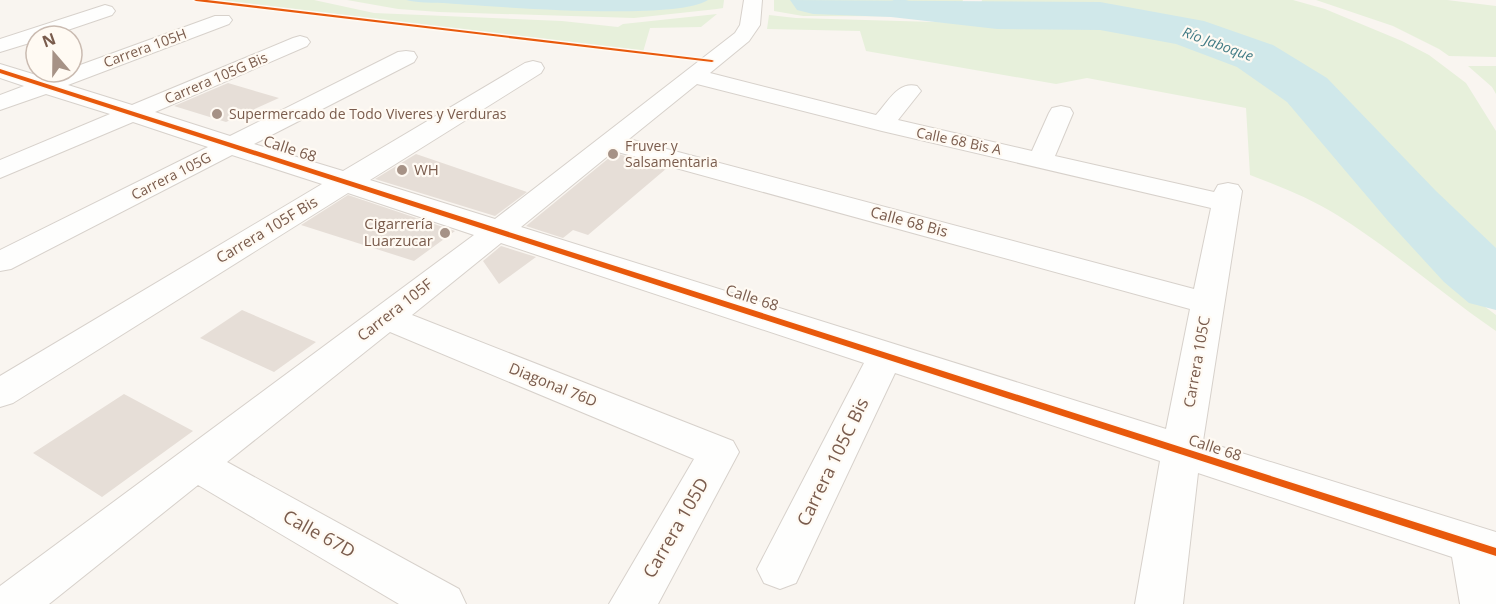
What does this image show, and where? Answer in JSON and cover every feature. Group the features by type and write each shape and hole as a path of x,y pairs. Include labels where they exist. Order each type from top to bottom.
{"street":[{"path":"0,46 105,11"},
{"name":"Carrera 105F","path":"13,604 498,231 742,37 751,12"},
{"name":"Carrera 105H","path":"0,103 222,20"},
{"name":"Carrera 105G Bis","path":"0,170 300,42"},
{"name":"Carrera 105G","path":"0,262 406,57"},
{"name":"Carrera 105F Bis","path":"0,393 533,68"},
{"name":"Calle 68","path":"0,71 1484,548"},
{"name":"Calle 68 Bis A","path":"693,76 882,124 1227,197"},
{"path":"882,124 909,91"},
{"path":"1041,159 1061,113"},
{"name":"Calle 68 Bis","path":"610,142 1208,303"},
{"name":"Carrera 105C","path":"1159,604 1181,452 1227,197"},
{"name":"Diagonal 76D","path":"386,317 719,452"},
{"name":"Carrera 105C Bis","path":"780,569 885,356"},
{"name":"Carrera 105D","path":"633,604 719,452"},
{"name":"Calle 67D","path":"195,464 442,604"},
{"path":"1484,548 1484,604"}],"green space":[{"path":"195,0 314,0 374,13 562,21 618,27 623,24 717,14 701,27 650,28 643,52"},
{"path":"347,0 724,0 723,8 634,18 439,12 398,9"},
{"path":"774,0 963,0 962,3 973,8 991,10 1084,13 1146,20 1206,35 1236,46 1307,90 1462,257 1496,285 1496,303 1454,272 1433,251 1277,83 1238,58 1196,40 1148,27 1073,17 803,16 774,11"},
{"path":"982,0 1293,0 1325,9 1402,41 1429,55 1466,83 1496,131 1496,255 1379,140 1333,90 1271,52 1196,25 1156,17 1076,9 995,8 981,4"},
{"path":"1316,0 1447,0 1496,6 1496,57 1449,56 1393,26"},
{"path":"769,15 796,18 1004,24 1084,23 1156,33 1197,44 1239,62 1270,81 1372,187 1445,277 1496,315 1496,331 1337,215 1305,198 1250,175 1246,108 1087,78 1056,84 866,51 860,31 767,29"},
{"path":"1468,66 1496,66 1496,94 1492,87"}],"water":[{"path":"406,0 708,0 690,6 661,10 587,11"}],"building":[{"path":"228,83 279,98 226,122 174,106"},
{"path":"615,153 667,168 588,235 573,230 563,238 526,226"},
{"path":"416,154 527,192 495,216 375,179"},
{"path":"348,195 455,231 414,261 301,225"},
{"path":"501,246 536,257 499,284 483,261"},
{"path":"242,310 316,342 274,372 200,338"},
{"path":"124,394 193,431 102,497 33,453"}],"waterway":[{"name":"Río Jaboque","path":"813,0 891,3 997,15 1100,16 1187,31 1255,56 1307,90 1412,206 1471,266 1496,286"},
{"name":"Río Jaboque","path":"891,3 905,0"}],"cycle path":[{"path":"196,0 712,61"},
{"path":"0,71 1496,552"}],"place":[{"name":"Supermercado de Todo Viveres y Verduras","path":"217,114"},
{"name":"Fruver y Salsamentaria","path":"613,154"},
{"name":"WH","path":"402,170"},
{"name":"Cigarrería Luarzucar","path":"445,233"}]}
